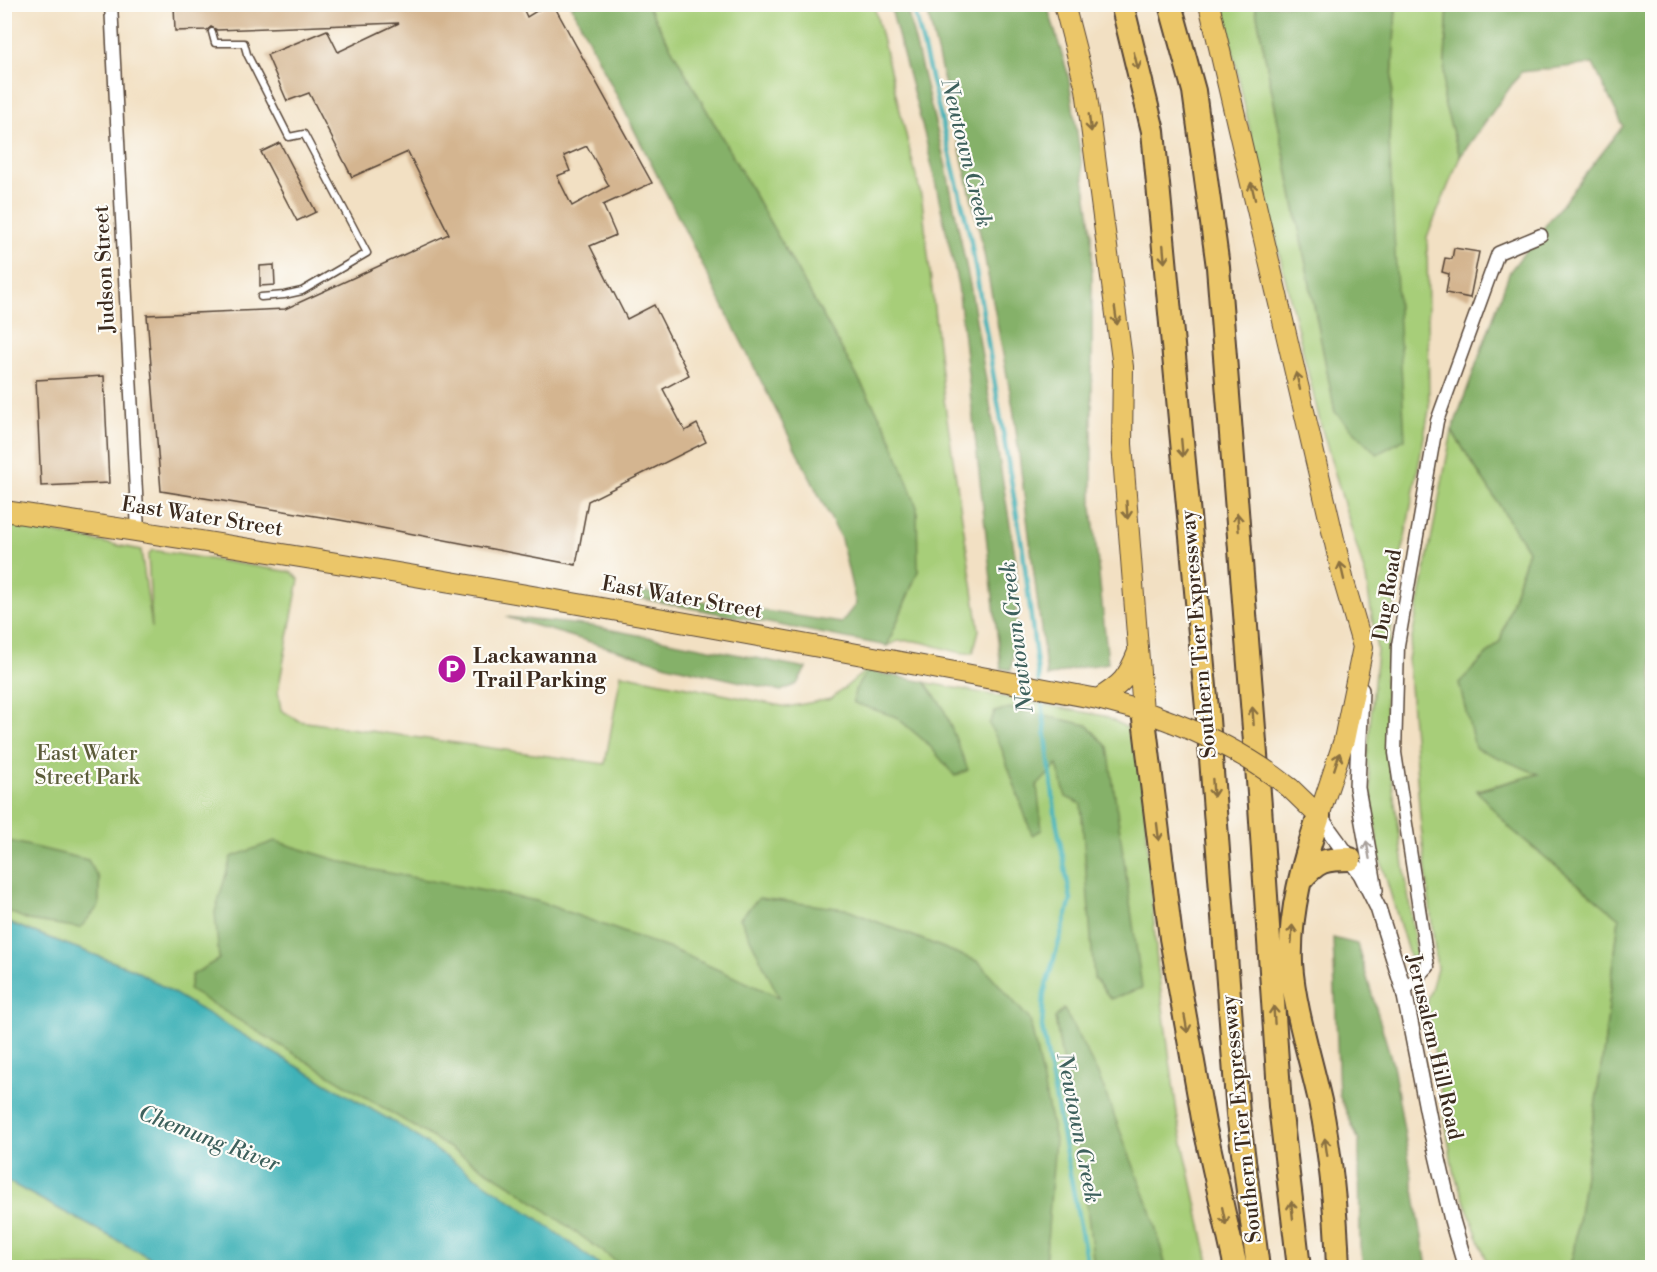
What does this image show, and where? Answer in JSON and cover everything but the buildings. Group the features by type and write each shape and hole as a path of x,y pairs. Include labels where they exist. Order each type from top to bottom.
{"highway":[{"name":"Southern Tier Expressway","path":"1122,4 1153,131 1208,719 1238,1114 1258,1268"},
{"name":"Southern Tier Expressway","path":"1170,4 1194,91 1218,267 1260,806 1280,1107 1299,1268"},
{"path":"1143,711 1171,938 1204,1124 1236,1268"},
{"path":"1319,816 1294,910 1292,963 1295,992 1320,1103 1335,1210 1338,1268"},
{"path":"1300,881 1313,866 1322,861 1350,859"}],"main road":[{"path":"1064,4 1086,89 1123,367 1122,444 1143,711"},
{"path":"1209,4 1344,582 1363,647 1344,740 1319,816"},
{"name":"East Water Street","path":"4,511 138,531 826,647 1098,699 1143,711 1222,742 1266,768 1319,816"},
{"path":"1098,699 1119,686 1130,672 1138,652"}],"street":[{"name":"Judson Street","path":"111,4 138,531"},
{"name":"Dug Road","path":"1404,991 1428,966 1395,753 1398,645 1437,421 1498,254 1541,235"},
{"path":"1363,647 1357,788 1378,908"},
{"name":"Jerusalem Hill Road","path":"1319,816 1361,874 1378,908 1404,991 1431,1129 1452,1220 1466,1268"}],"lane":[{"path":"212,32 214,43 244,44 289,137 304,134 367,253 302,291 261,297"}],"green space":[{"path":"571,5 647,5 888,431 917,507 918,571 887,646 633,597 634,590 841,623 856,604 841,539"},
{"path":"647,5 874,5 922,200 944,399 979,630 973,653 909,640 887,646 918,571 888,431"},
{"path":"890,5 906,5 946,167 971,290 1016,561 1016,638 1011,670 1001,668 958,285 926,140"},
{"path":"926,5 1047,5 1068,74 1092,231 1092,506 1108,663 1077,668 1047,677 1013,407 981,238"},
{"path":"1223,5 1255,5 1335,412 1389,140 1396,5 1448,5 1443,99 1460,157 1427,237 1429,410 1397,580 1385,681 1387,747 1418,964 1412,965 1379,855 1367,758 1377,650 1366,578 1321,426 1252,141"},
{"path":"1255,5 1396,5 1389,140 1405,439 1377,454 1335,412"},
{"path":"1448,5 1652,5 1652,1267 1569,1267 1573,1255 1604,1048 1619,918 1511,829 1477,791 1538,774 1475,748 1459,683 1500,641 1528,550 1452,431 1510,271 1623,126 1593,64 1521,72 1460,157 1443,99"},
{"path":"1452,431 1528,550 1500,641 1459,683 1539,774 1477,790 1511,829 1619,918 1604,1048 1573,1255 1569,1267 1489,1267 1453,1170 1427,1003 1437,969 1420,817 1408,659"},
{"name":"East Water Street Park","path":"5,523 141,550 152,628 148,556 152,550 291,572 299,579 278,691 281,710 299,721 605,764 621,674 787,707 831,699 865,671 1104,716 1128,728 1140,747 1157,963 1178,1120 1210,1267 602,1267 534,1216 135,970 5,921"},
{"path":"506,617 592,626 806,668 797,684 781,691 671,666"},
{"path":"868,671 925,682 943,707 968,770 955,776 928,744 896,717 854,703 855,690"},
{"path":"1010,708 1087,725 1108,747 1142,988 1111,999 1094,978 1081,804 1066,797 1057,765 1037,786 1042,830 1032,835 1001,747 989,724 995,712"},
{"path":"5,840 88,860 99,879 99,906 80,928 28,920 5,910"},
{"path":"275,841 363,868 537,901 676,951 779,997 740,918 759,898 845,909 979,962 1030,1020 1055,1140 1045,1267 624,1267 509,1184 189,990 192,975 219,959 215,912 231,857"},
{"path":"1333,938 1357,944 1393,1065 1427,1267 1363,1267 1360,1245 1359,1141 1339,1095"},
{"path":"1064,1009 1098,1074 1151,1211 1166,1267 1094,1267 1086,1197 1055,1018"},
{"path":"5,1180 167,1267 5,1267"}],"water":[{"name":"Chemung River","path":"4,921 135,970 402,1127 534,1216 602,1267 167,1267 5,1180"}],"waterway":[{"name":"Newtown Creek","path":"913,4 970,236 1023,551 1039,682"},
{"name":"Newtown Creek","path":"1041,694 1056,820 1071,900 1044,993 1042,1027 1088,1268"}],"place":[{"name":"Lackawanna Trail Parking","path":"452,669"}]}
